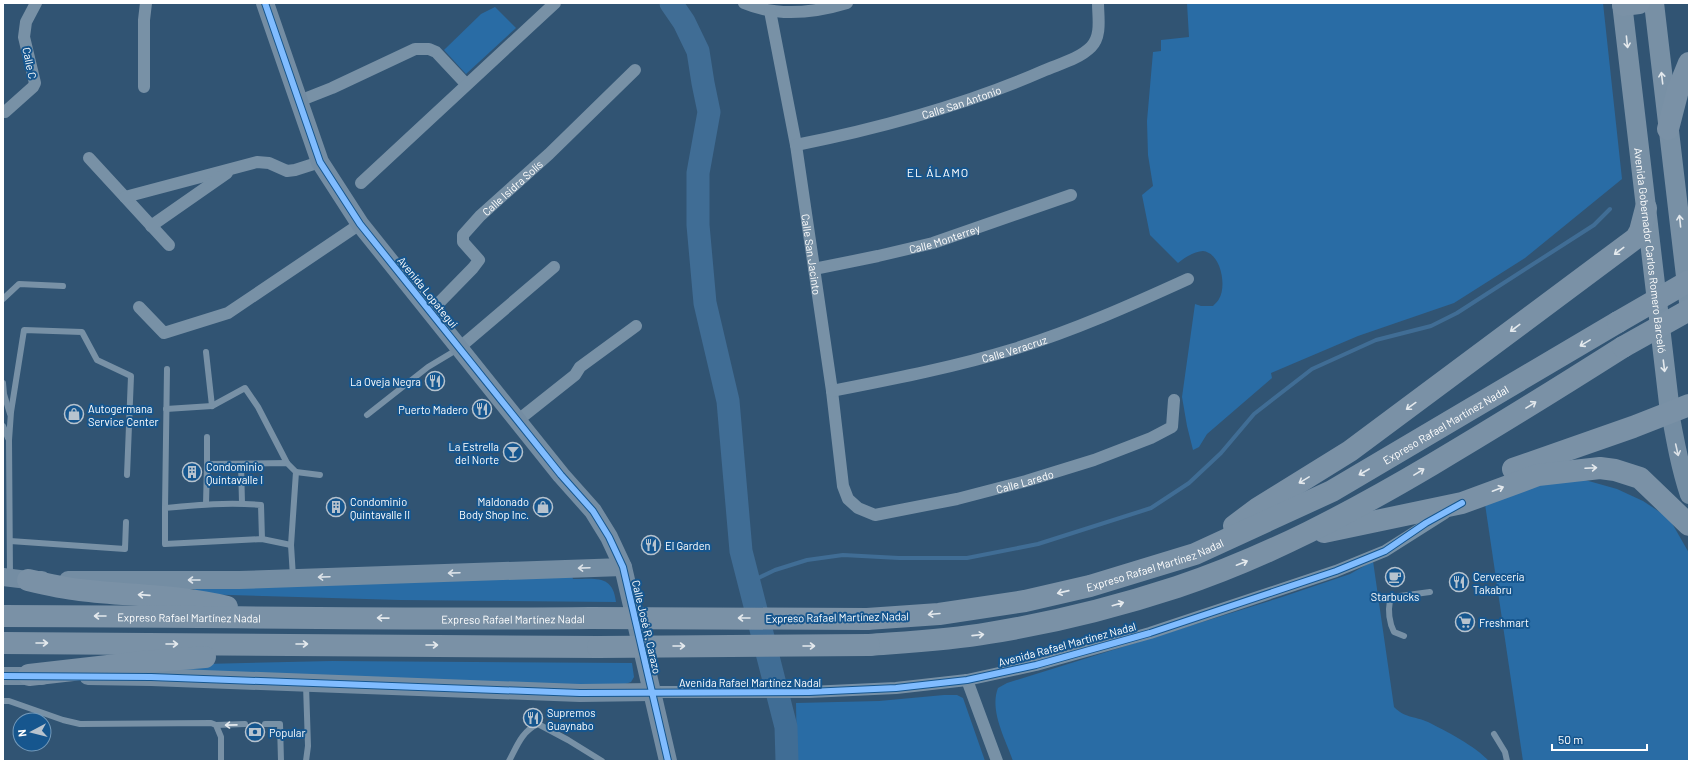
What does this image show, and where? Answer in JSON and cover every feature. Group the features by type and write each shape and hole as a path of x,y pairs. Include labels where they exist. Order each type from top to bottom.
{"highway":[{"path":"1668,129 1678,90 1689,63"},
{"path":"1194,554 1258,508 1350,451 1636,238 1640,231 1646,208"},
{"name":"Expreso Rafael Martínez Nadal","path":"3,616 265,616 469,619 867,619 940,614 1025,601 1090,586 1194,554 1332,491 1689,281"},
{"path":"3,643 598,647 870,645 988,634 1080,615 1177,587 1246,561 1299,537 1385,492 1507,420 1623,347 1689,310"},
{"path":"1366,524 1464,486 1633,427 1679,408"},
{"path":"1299,537 1462,503 1538,475 1574,456 1607,444 1633,427"},
{"path":"1538,475 1600,468 1615,470 1634,476 1640,478 1689,525"},
{"path":"14,578 78,590 165,596 207,602 265,616"},
{"path":"29,675 142,662 202,657 263,644"}],"main road":[{"path":"1654,3 1689,302"},
{"name":"Avenida Gobernador Carlos Romero Barceló","path":"1628,4 1646,208 1679,408"}],"street":[{"name":"Calle C","path":"5,112 33,87 35,83 24,37 26,22 36,3"},
{"path":"144,87 144,20 146,3"},
{"name":"Avenida Lopategui","path":"265,3 320,162 360,224 517,421 561,475 593,510 610,537 623,567"},
{"path":"361,183 555,3"},
{"path":"744,3 770,11 789,13 847,3"},
{"name":"Calle San Antonio","path":"796,145 852,134 907,120 952,106 1032,76 1082,54 1092,46 1098,35 1098,3"},
{"name":"Calle San Jacinto","path":"770,11 796,145 832,391 843,486 848,499"},
{"path":"299,101 332,88 407,51 422,48 436,52 466,84"},
{"name":"Calle Isidra Solís","path":"430,312 479,260 463,242 463,235 480,216 549,154 635,70"},
{"path":"89,158 169,245"},
{"path":"125,197 257,162 269,163 287,170 295,170 320,162"},
{"path":"151,226 234,168"},
{"name":"Calle Monterrey","path":"814,268 878,256 933,243 1071,195"},
{"path":"139,307 164,333 228,313 360,224"},
{"path":"459,348 554,267"},
{"name":"Calle Veracruz","path":"832,391 932,371 1014,349 1103,317 1188,279"},
{"path":"517,421 575,375 580,367 636,326"},
{"name":"Calle Laredo","path":"848,499 858,508 875,515 957,499 1094,460 1151,438 1172,427 1174,400"},
{"name":"Avenida Gobernador Carlos Romero Barceló","path":"1679,408 1678,457 1689,495"},
{"name":"Avenida Rafael Martínez Nadal","path":"652,692 809,692 896,688 967,680 1036,665 1150,633 1336,571 1385,551 1426,524 1462,503"},
{"path":"14,578 293,578 623,567"},
{"name":"Calle José R. Carazo","path":"623,567 668,761"},
{"path":"3,676 151,677 306,684 580,693 652,692"},
{"path":"967,680 997,761"}],"lane":[{"path":"3,299 19,284 63,286"},
{"path":"14,578 10,541 9,440 11,415 24,330 82,332 97,360 131,376 127,475"},
{"path":"367,415 428,367 459,348"},
{"path":"206,352 212,406"},
{"path":"167,369 165,544 262,539 291,545"},
{"path":"3,383 4,394 11,415"},
{"path":"166,409 212,406 245,388 258,407 287,463 296,472 320,475"},
{"path":"3,426 9,440"},
{"path":"206,504 207,437"},
{"path":"207,464 287,463"},
{"path":"241,464 242,503"},
{"path":"293,578 291,545 296,472"},
{"path":"165,508 206,504 242,503 261,506 262,539"},
{"path":"10,541 126,549 126,522"},
{"path":"1404,636 1394,632 1390,624 1390,600 1400,596 1430,592"},
{"path":"306,684 308,746 306,761"},
{"path":"3,701 10,701 62,720 80,724 204,722 216,725 245,724"},
{"path":"264,724 280,724 281,761"},
{"path":"509,761 525,733 529,728 538,724 602,761"},
{"path":"216,725 221,736 221,761"},
{"path":"1494,734 1505,752 1507,761"}],"shaded area":[{"path":"1187,3 1603,3 1622,179 1525,258 1454,303 1358,336 1271,373 1272,378 1207,434 1199,447 1193,450 1182,397 1195,304 1201,306 1213,306 1218,301 1222,286 1221,271 1214,258 1209,253 1203,251 1193,253 1178,263 1150,235 1142,195 1153,186 1148,155 1147,121 1153,52 1161,51 1161,40 1189,37"},
{"path":"495,7 516,28 466,74 444,50 481,14"},
{"path":"1585,480 1617,489 1643,501 1669,518 1689,553 1689,761 1523,761 1485,504 1544,484"},
{"path":"1373,561 1394,707 1402,713 1428,722 1452,734 1468,744 1489,761 1013,761 997,716 996,706 998,688 1007,683 1282,597 1350,574"},
{"path":"572,576 573,579 595,579 607,582 614,593 616,602 400,600 195,594 194,587"},
{"path":"332,661 632,663 634,677 631,682 617,687 162,671 162,665"},
{"path":"957,695 963,698 985,761 797,761 796,703 879,701"}],"waterway":[{"path":"671,3 684,22 698,51 709,112 698,173 698,225 705,303 728,401 741,551 786,727 787,761"},
{"path":"750,582 775,570 807,560 843,555 899,558 967,558 1038,544 1151,508 1189,483 1221,453 1254,414 1312,369 1376,340 1431,326 1457,313 1594,225 1610,209"}],"cycle path":[{"path":"265,3 320,162 360,224 561,475 593,511 609,537 623,567 668,761"},
{"path":"3,676 151,677 580,693 809,692 896,688 967,680 1036,665 1150,633 1336,571 1385,551 1426,523 1462,503"}],"place":[{"name":"La Oveja Negra","path":"435,381"},
{"name":"Puerto Madero","path":"482,409"},
{"name":"Autogermana Service Center","path":"74,414"},
{"name":"La Estrella del Norte","path":"513,452"},
{"name":"Condominio Quintavalle I","path":"192,472"},
{"name":"Condominio Quintavalle II","path":"336,507"},
{"name":"Maldonado Body Shop Inc.","path":"543,507"},
{"name":"El Garden","path":"651,545"},
{"name":"Starbucks","path":"1395,577"},
{"name":"Cervecería Takabru","path":"1459,582"},
{"name":"Freshmart","path":"1465,622"},
{"name":"Supremos Guaynabo","path":"533,718"},
{"name":"Popular","path":"255,732"}],"district":[{"name":"EL ÁLAMO","path":"938,172"}]}
